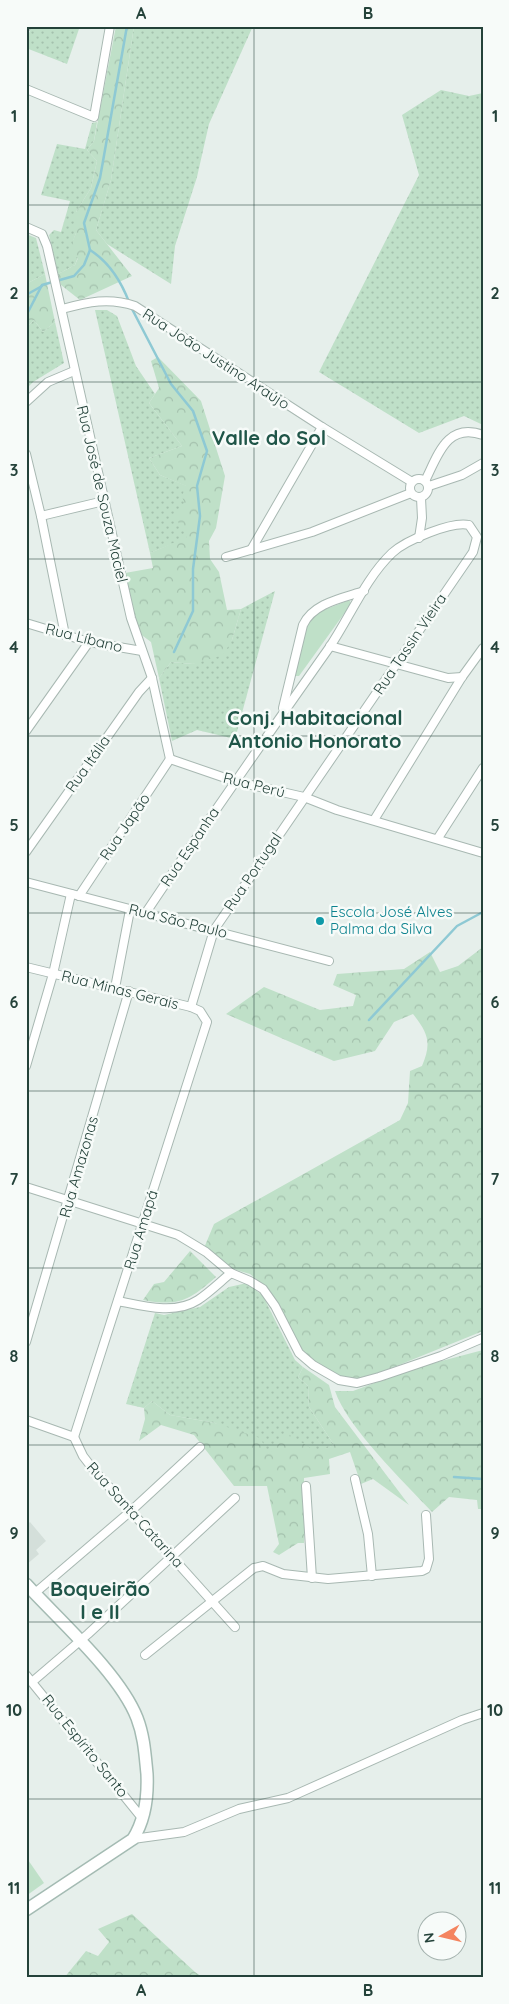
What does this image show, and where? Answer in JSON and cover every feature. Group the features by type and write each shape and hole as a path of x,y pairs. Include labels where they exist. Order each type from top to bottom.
{"street":[{"path":"26,89 94,117 110,26"},
{"name":"Rua José de Souza Maciel","path":"26,227 36,230 45,240 131,618 152,678 170,759"},
{"name":"Rua João Justino Araújo","path":"62,309 105,300 120,301 135,306 322,427 412,482"},
{"path":"26,402 48,382 74,371"},
{"path":"251,550 322,427"},
{"path":"421,498 427,494 427,483 442,447 451,437 460,432 470,431 483,435"},
{"path":"26,454 41,516 65,634"},
{"path":"411,493 412,482 419,479 427,483 462,475 483,463"},
{"path":"226,557 312,532 411,493 421,498"},
{"path":"419,538 422,518 421,498"},
{"path":"41,516 104,501"},
{"name":"Rua Espanha","path":"145,914 234,781 330,646 364,592 393,552 419,538 463,524 469,525 477,537"},
{"name":"Rua Tassin Vieira","path":"304,797 473,552 477,537"},
{"path":"282,711 300,634 308,615 335,601 364,592"},
{"name":"Rua Líbano","path":"26,623 89,642 142,651"},
{"path":"26,731 89,642"},
{"path":"330,646 448,678 462,677"},
{"path":"374,820 462,677 483,648"},
{"name":"Rua Itália","path":"26,852 139,692 152,678"},
{"name":"Rua Perú","path":"170,759 234,781 304,797 337,810 483,852"},
{"name":"Rua Japão","path":"26,1066 75,895 170,759"},
{"path":"438,838 483,768"},
{"name":"Rua Portugal","path":"191,1007 214,930 304,797"},
{"name":"Rua São Paulo","path":"26,882 329,961"},
{"path":"115,988 130,910"},
{"name":"Rua Minas Gerais","path":"26,967 191,1007 200,1011 207,1022"},
{"name":"Rua Amazonas","path":"26,1342 129,991"},
{"name":"Rua Amapá","path":"74,1437 207,1022"},
{"path":"26,1188 178,1235 206,1252 232,1273 263,1289 275,1306 299,1353 339,1380 358,1383 379,1377 441,1356 483,1338"},
{"path":"118,1301 153,1308 175,1308 196,1301 232,1273"},
{"path":"26,1420 74,1437"},
{"name":"Rua Santa Catarina","path":"74,1437 92,1469 132,1510 235,1627"},
{"path":"35,1593 132,1510 200,1447"},
{"path":"355,1480 368,1534 372,1576"},
{"path":"306,1486 312,1578"},
{"path":"29,1679 79,1641 235,1498"},
{"path":"146,1655 214,1602 240,1576 254,1568 263,1566 283,1574 312,1578 422,1572 426,1569 429,1559 426,1516"},
{"path":"26,1584 114,1679 136,1716 143,1735 147,1784 140,1828 133,1839 26,1910"},
{"name":"Rua Espírito Santo","path":"29,1679 142,1818"},
{"path":"133,1839 184,1832 239,1809 288,1798 462,1720 483,1713"}],"shaded area":[{"path":"30,1522 46,1541 36,1550 39,1554 26,1565 26,1525"}],"green space":[{"path":"32,26 80,26 67,64 26,48 26,40"},
{"path":"116,26 134,26 111,180 96,230 132,276 80,300 61,285 58,274 75,265 78,258 68,252 76,233 76,212 91,188 97,161 87,150 94,141"},
{"path":"134,26 253,26 209,124 197,177 175,246 171,284 107,244 96,230 111,180"},
{"path":"441,90 469,96 483,93 483,425 464,416 419,433 319,372 419,175 402,115"},
{"path":"97,122 94,141 87,150 97,161 91,188 76,212 76,233 69,252 78,257 75,265 58,274 49,235 54,230 61,232 70,201 41,195 57,144 85,149 92,123"},
{"path":"26,234 36,238 45,274 26,284"},
{"path":"45,274 55,322 43,332 34,320 26,328 26,284"},
{"path":"95,310 107,310 117,316 136,366 155,394 149,403 182,446 149,458 160,475 187,486 187,538 150,553"},
{"path":"34,320 43,332 55,322 64,363 33,382 26,389 26,328"},
{"path":"158,357 201,401 225,476 216,528 209,541 210,559 219,572 227,610 241,609 232,640 223,655 193,664 171,662 159,678 151,642 139,633 125,573 153,568 150,553 187,537 174,515 185,506 182,496 186,486 160,475 149,458 182,446 149,403 159,388 151,361"},
{"path":"275,591 235,739 197,730 172,741 159,678 171,662 193,664 232,640 241,609"},
{"path":"350,601 351,604 299,676 294,676 307,620 311,615"},
{"path":"483,947 483,1331 367,1378 354,1379 339,1376 302,1355 270,1291 250,1274 226,1267 204,1248 214,1224 400,1120 408,1103 410,1071 422,1066 427,1051 427,1038 413,1014 394,1022 375,1051 334,1061 226,1014 264,987 320,1010 353,1006 356,995 333,985 337,974 404,969 430,952 440,972 458,966"},
{"path":"190,1251 216,1277 199,1291 183,1300 166,1303 143,1300 154,1284 164,1282"},
{"path":"247,1283 263,1296 295,1360 303,1367 298,1377 308,1386 309,1407 334,1445 317,1453 269,1454 215,1423 170,1415 152,1401 144,1408 126,1404 155,1313 164,1315 200,1307 229,1287"},
{"path":"483,1350 483,1509 478,1509 477,1500 449,1497 432,1512 392,1470 351,1421 335,1391 353,1391 415,1368"},
{"path":"303,1367 329,1385 335,1407 409,1505 373,1479 361,1484 350,1452 329,1459 330,1474 304,1478 304,1543 298,1543 279,1555 273,1552 279,1544 267,1486 234,1486 194,1435 161,1425 139,1441 145,1419 144,1408 152,1401 170,1415 215,1423 260,1438 269,1454 288,1434 317,1452 334,1445 309,1407 308,1386 298,1377"},
{"path":"26,1857 44,1883 26,1896"},
{"path":"132,1914 204,1978 64,1978 86,1951 98,1956 109,1942 98,1929"}],"waterway":[{"path":"26,316 42,285 74,276 84,265 90,250 84,223 100,178 127,26"},
{"path":"90,250 103,260 114,273 129,302"},
{"path":"26,295 42,286"},
{"path":"131,307 171,384 193,411 207,451 197,486 200,516 193,569 193,611 174,652"},
{"path":"369,1020 457,926 483,912"},
{"path":"454,1477 483,1479"}],"place":[{"name":"Escola José Alves Palma da Silva","path":"320,921"}],"district":[{"name":"Valle do Sol","path":"269,438"},
{"name":"Conj. Habitacional Antonio Honorato","path":"315,730"},
{"name":"Boqueirão I e II","path":"100,1600"}]}
